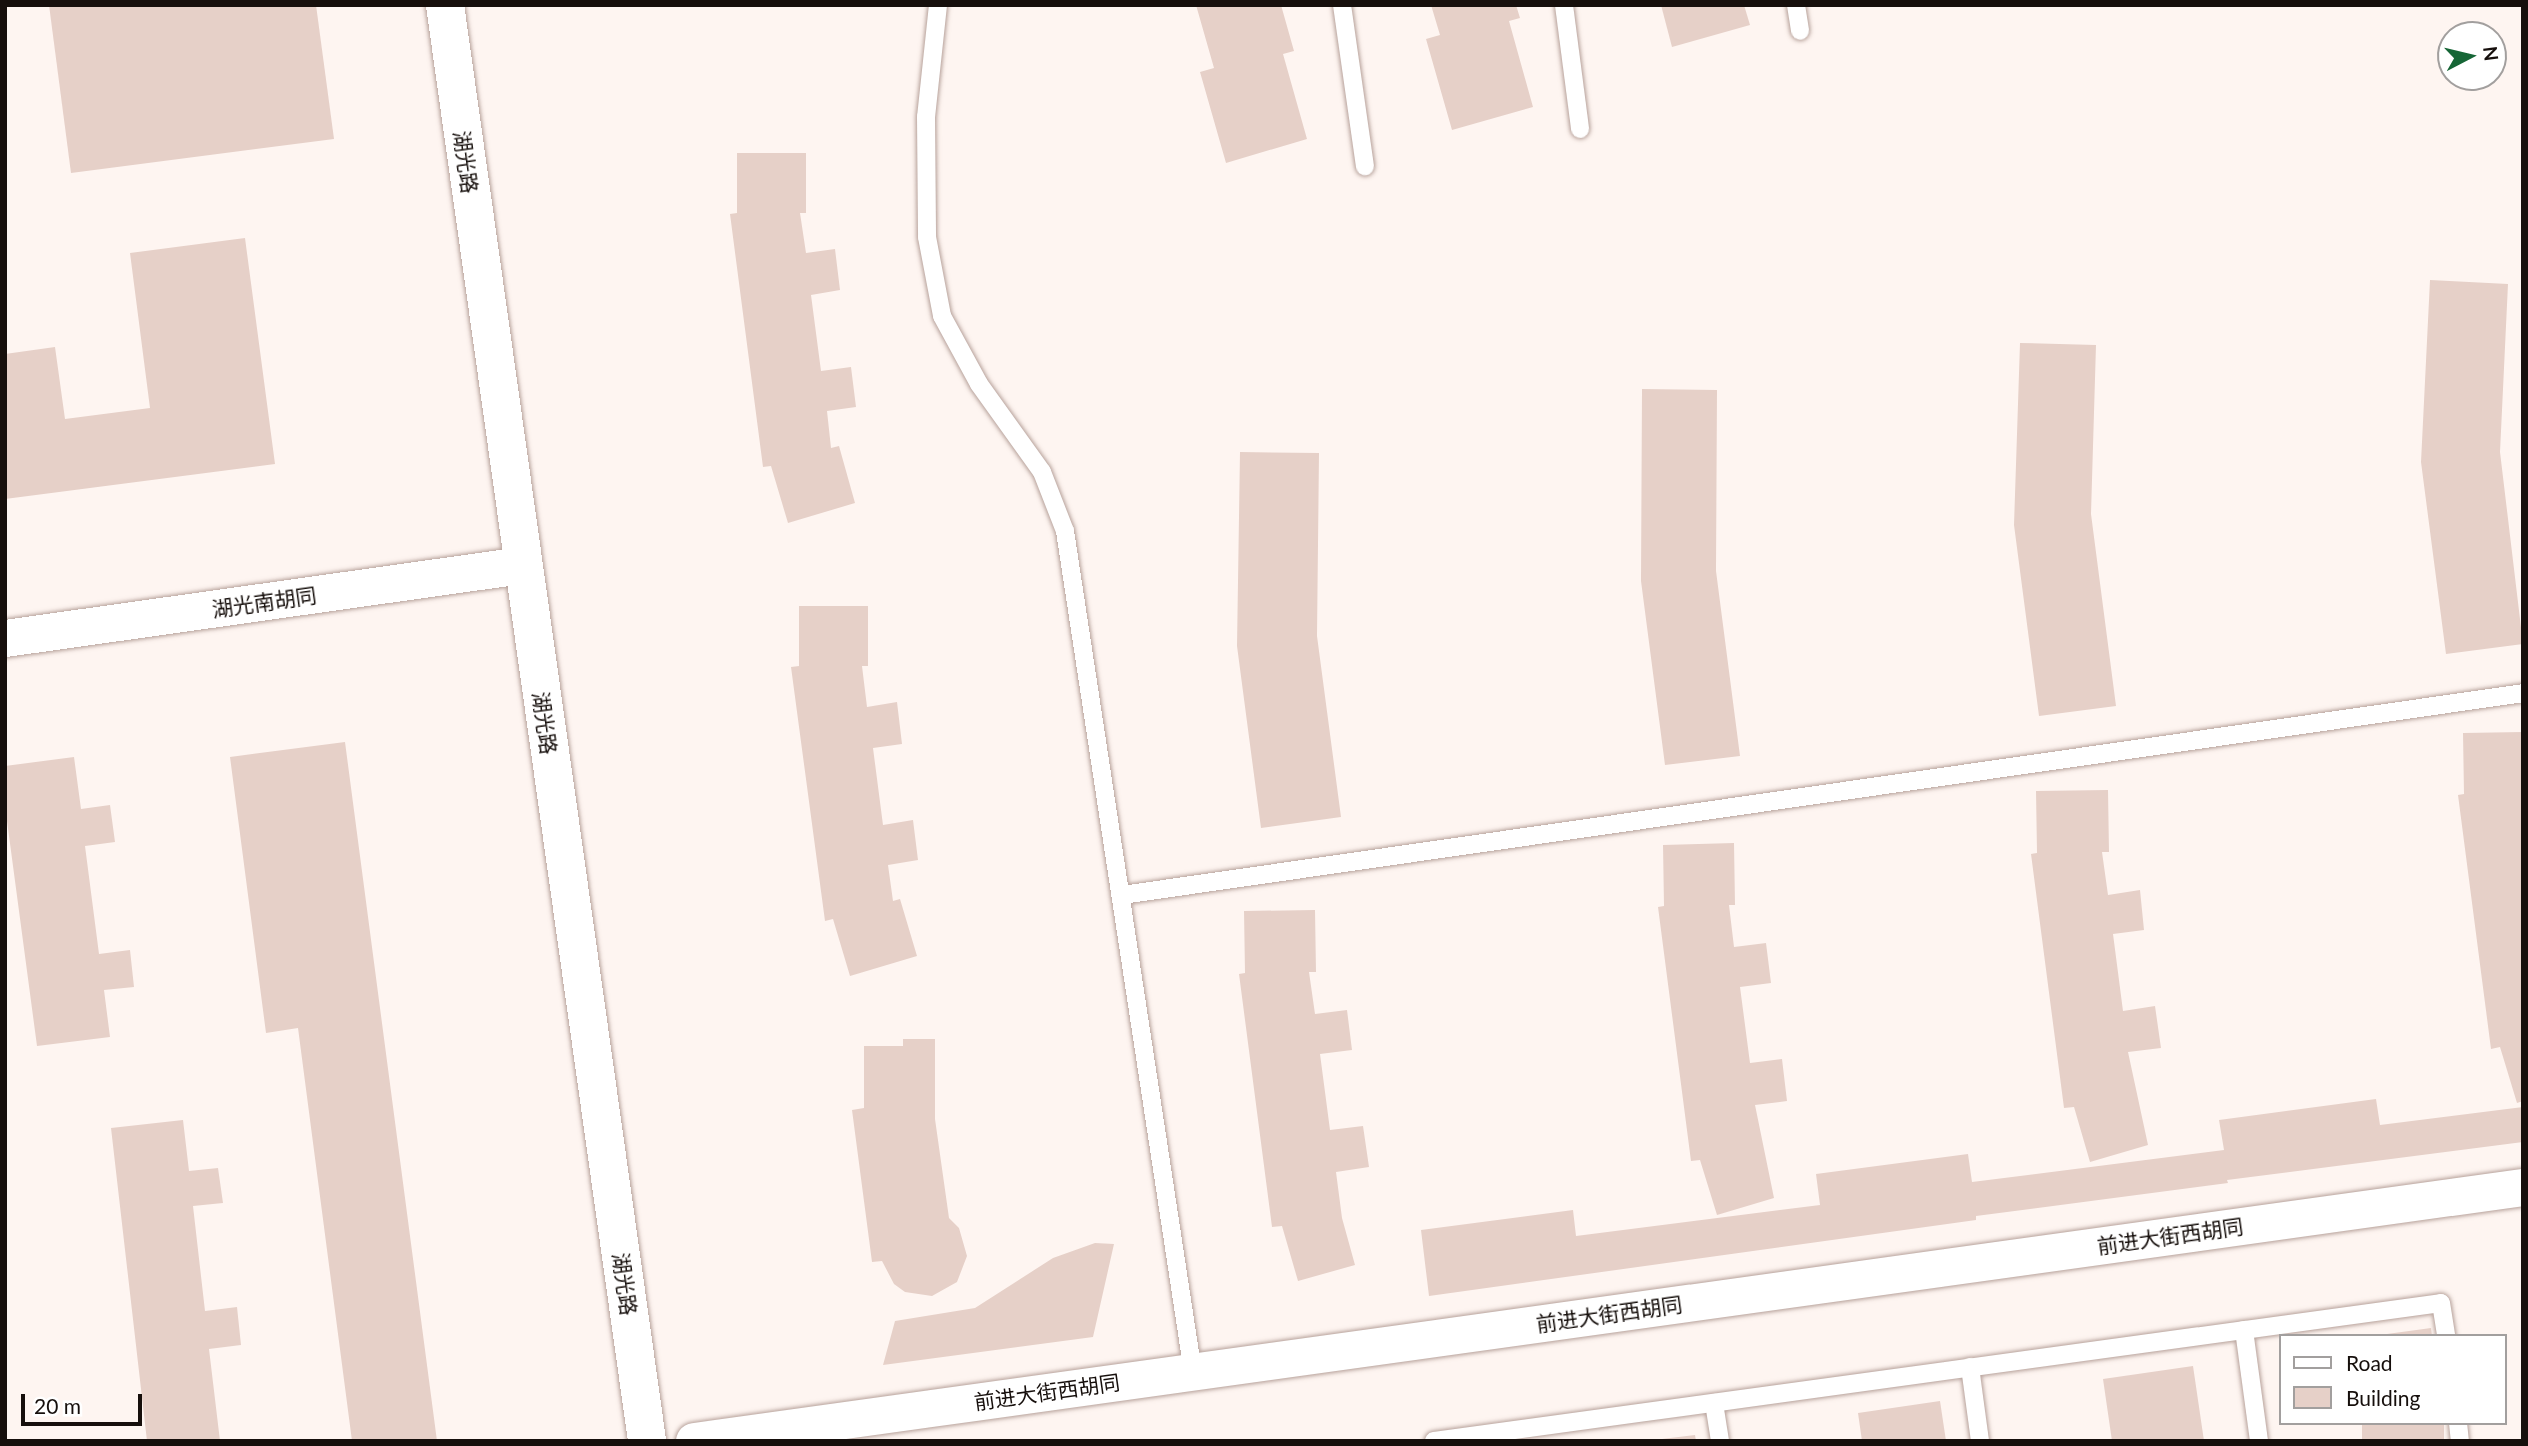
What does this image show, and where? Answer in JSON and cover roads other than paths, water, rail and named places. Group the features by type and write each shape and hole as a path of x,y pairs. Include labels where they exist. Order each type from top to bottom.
{"street":[{"name":"湖光路","path":"444,5 647,1441"},
{"name":"湖光南胡同","path":"5,638 522,565"},
{"name":"前进大街西胡同","path":"694,1441 2523,1187"}],"lane":[{"path":"938,5 926,117 927,237 943,316 979,384 1042,472 1065,531 1193,1372"},
{"path":"1342,5 1364,166"},
{"path":"1564,5 1580,129"},
{"path":"1796,5 1800,31"},
{"path":"1122,895 2523,692"},
{"path":"1434,1441 1524,1434 1714,1403 2441,1303 2446,1334"},
{"path":"2244,1330 2259,1441"},
{"path":"1970,1367 1980,1441"},
{"path":"1714,1403 1720,1441"}]}
